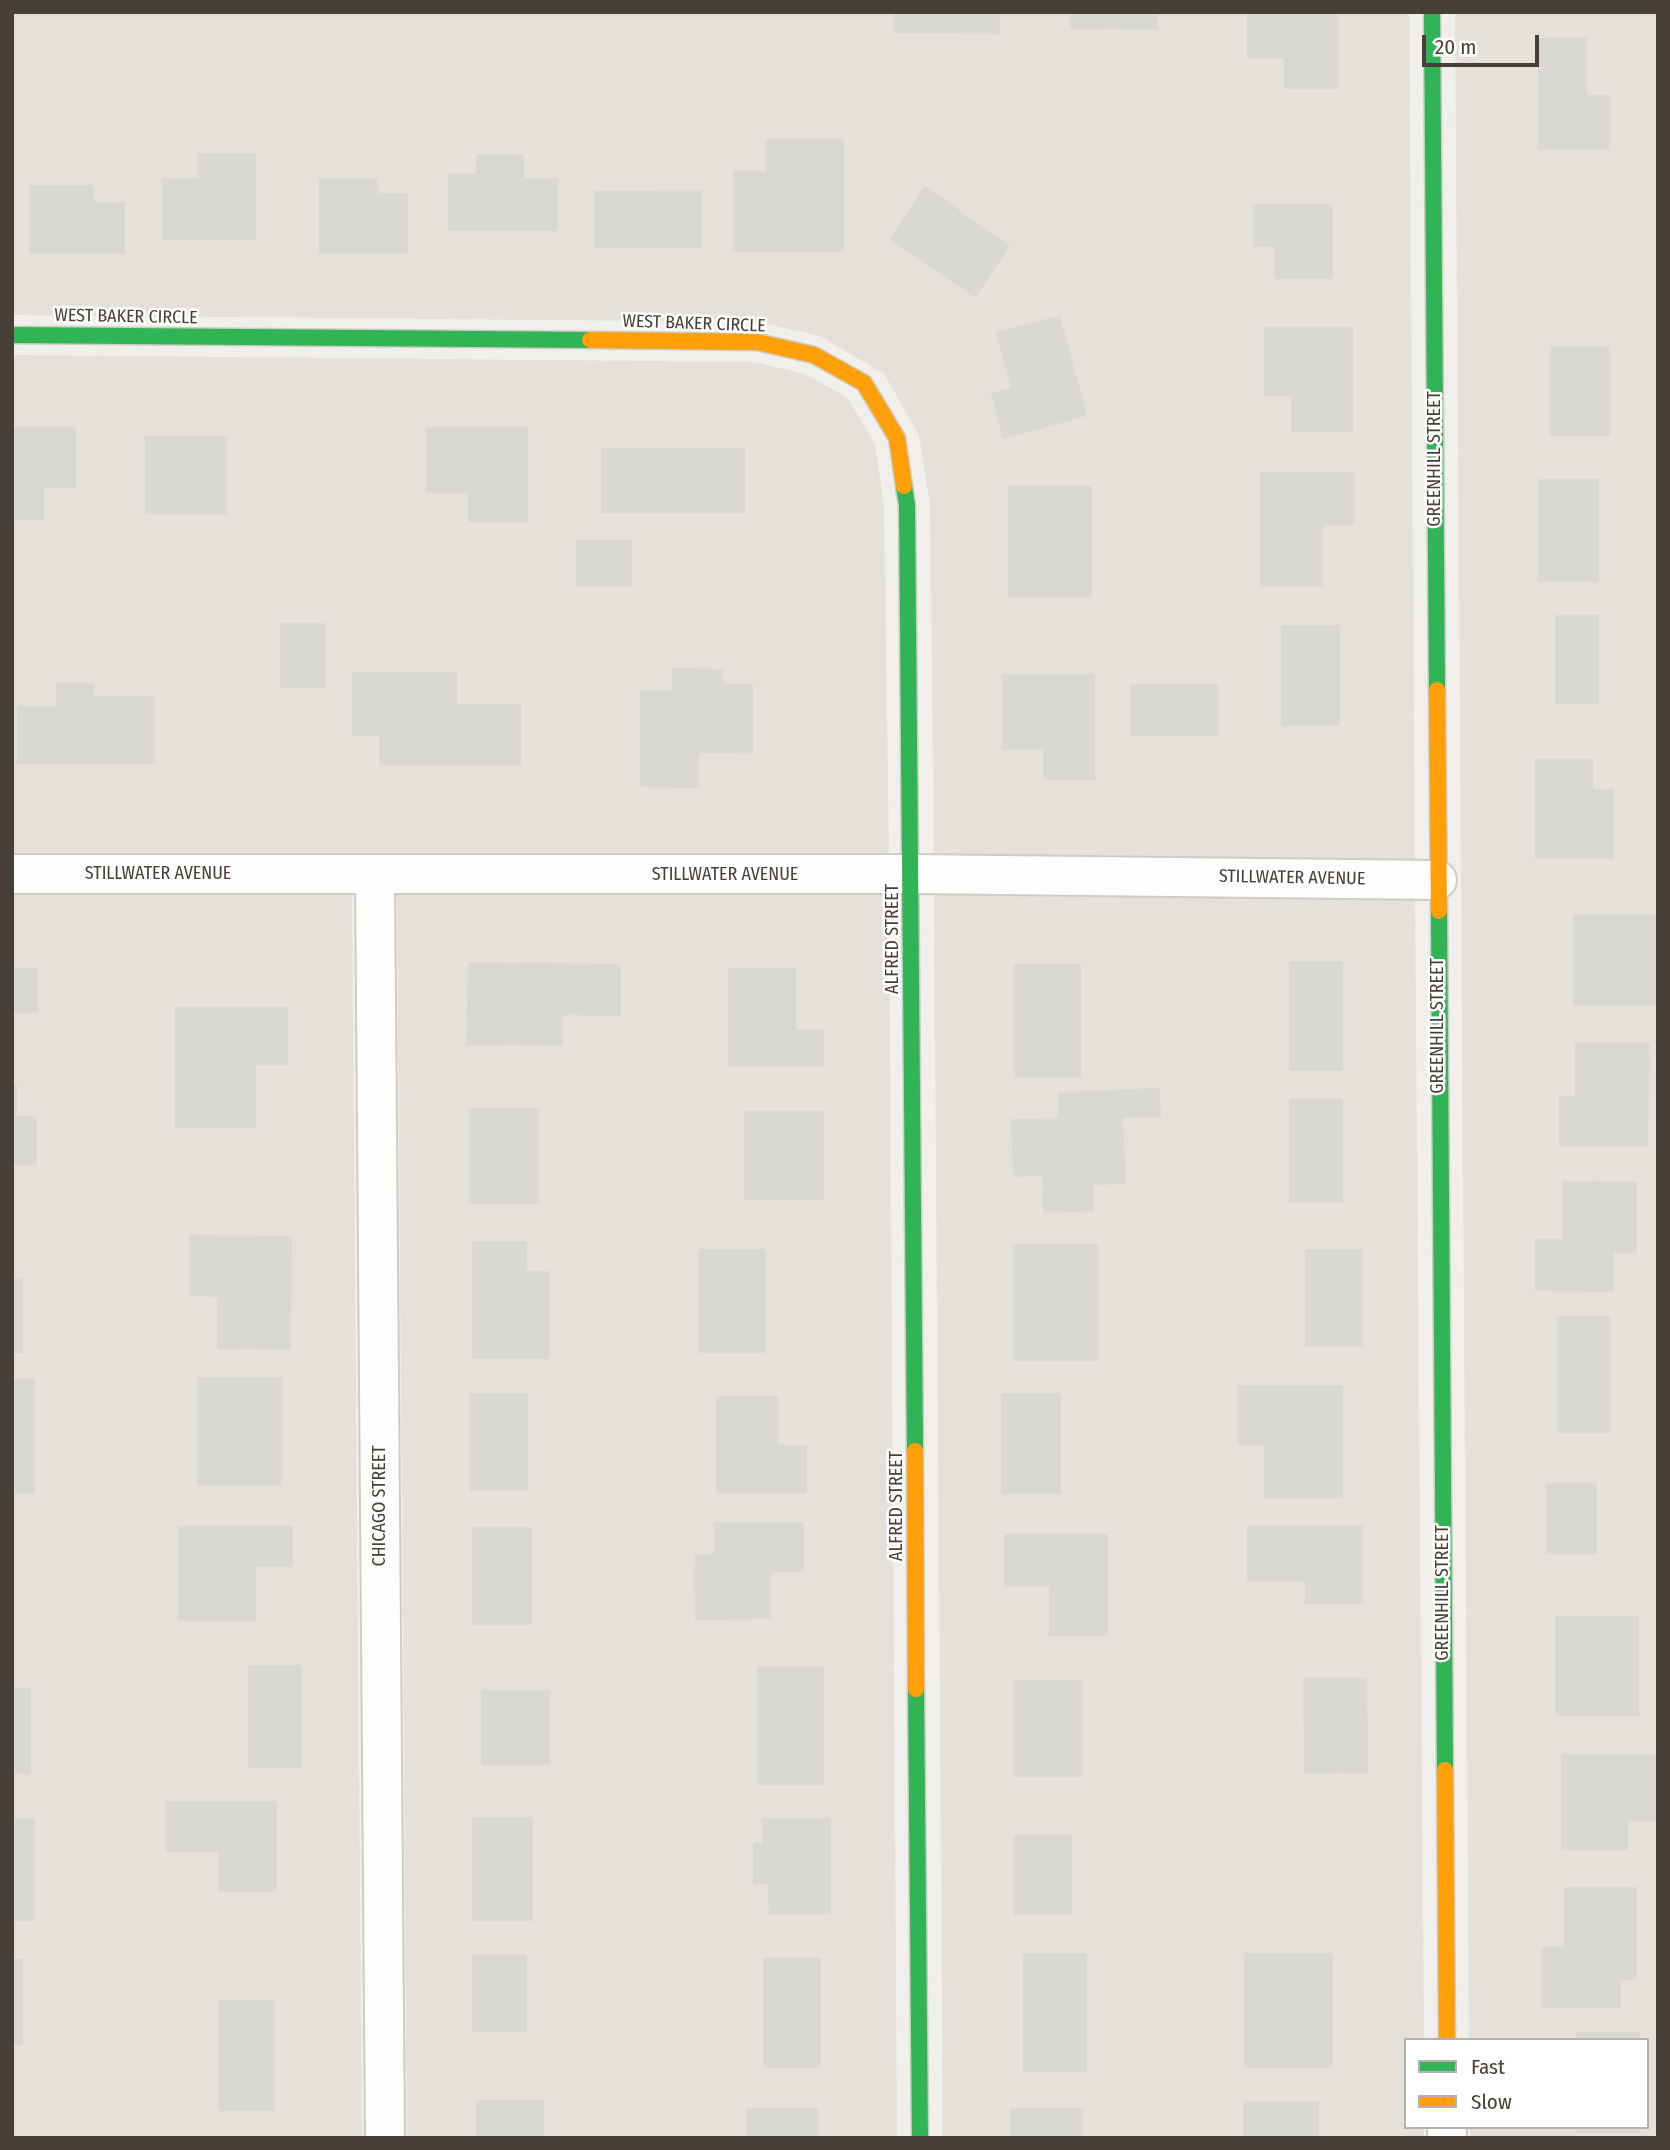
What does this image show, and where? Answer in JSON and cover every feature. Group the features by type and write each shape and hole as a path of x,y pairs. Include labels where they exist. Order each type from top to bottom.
{"street":[{"name":"GREENHILL STREET","path":"1432,12 1447,2038"},
{"name":"WEST BAKER CIRCLE","path":"12,335 757,342 814,355 864,383 897,438 907,505 911,874"},
{"name":"STILLWATER AVENUE","path":"12,874 911,874 1437,880"},
{"name":"ALFRED STREET","path":"911,874 920,2138"},
{"name":"CHICAGO STREET","path":"375,875 385,2138"}],"shaded area":[{"path":"12,12 1409,12 1415,860 934,855 930,505 919,435 884,374 820,336 758,322 12,315"},
{"path":"1455,12 1658,12 1658,2138 1470,2138 1470,2129 1649,2129 1649,2038 1469,2038"},
{"path":"12,355 754,362 805,374 847,397 875,444 884,506 889,855 12,853"},
{"path":"12,893 352,894 362,2138 12,2138"},
{"path":"397,894 889,894 897,2138 407,2138"},
{"path":"934,894 1415,900 1424,2038 1404,2038 1404,2129 1424,2129 1424,2138 943,2138"}],"building":[{"path":"894,12 1000,12 1000,34 893,33"},
{"path":"1071,12 1158,12 1158,30 1070,29"},
{"path":"1247,12 1338,12 1338,89 1284,89 1284,58 1247,58"},
{"path":"1538,38 1587,38 1587,95 1610,95 1610,150 1538,150"},
{"path":"766,139 844,139 844,252 733,252 733,171 766,171"},
{"path":"198,153 256,153 256,240 162,240 162,178 198,178"},
{"path":"476,154 524,154 524,178 558,178 558,231 448,231 448,174 476,174"},
{"path":"319,178 378,178 378,193 408,193 408,254 319,254"},
{"path":"29,185 94,185 94,202 125,202 125,254 29,254"},
{"path":"925,186 1010,246 975,298 889,239"},
{"path":"702,190 702,248 594,248 594,191"},
{"path":"1253,204 1333,204 1333,279 1274,279 1274,247 1253,247"},
{"path":"1060,315 1087,416 1003,439 991,393 1011,388 996,332"},
{"path":"1264,327 1353,327 1353,432 1291,432 1291,396 1264,396"},
{"path":"1550,346 1610,346 1610,436 1550,436"},
{"path":"12,427 76,427 76,488 44,488 44,520 12,520"},
{"path":"426,427 528,427 528,522 468,522 468,493 426,493"},
{"path":"145,436 227,436 227,514 145,514"},
{"path":"601,448 745,448 745,513 601,513"},
{"path":"1260,472 1354,472 1354,525 1323,525 1323,587 1260,587"},
{"path":"1538,479 1599,479 1599,582 1538,582"},
{"path":"1008,486 1092,486 1092,597 1008,597"},
{"path":"576,540 632,540 632,586 576,586"},
{"path":"1555,615 1599,615 1599,704 1555,704"},
{"path":"280,623 326,623 326,688 280,688"},
{"path":"1281,625 1340,625 1340,726 1281,726"},
{"path":"672,668 723,669 723,684 753,684 753,754 699,753 699,788 640,787 640,690 672,690"},
{"path":"352,672 457,672 457,704 521,704 521,765 379,765 379,736 352,736"},
{"path":"1002,674 1095,674 1095,780 1043,780 1043,750 1002,750"},
{"path":"56,683 94,683 94,696 155,696 155,764 17,764 17,706 56,706"},
{"path":"1130,684 1218,684 1218,736 1130,736"},
{"path":"1535,759 1593,759 1593,789 1614,789 1614,859 1535,859"},
{"path":"1573,914 1658,914 1658,1006 1573,1006"},
{"path":"1289,961 1343,961 1343,1071 1289,1071"},
{"path":"468,962 621,964 621,1016 563,1015 563,1046 466,1045"},
{"path":"1014,964 1081,964 1081,1078 1014,1078"},
{"path":"12,968 38,968 38,1013 12,1013"},
{"path":"728,968 796,968 796,1030 824,1030 824,1067 728,1067"},
{"path":"175,1007 288,1007 288,1065 256,1065 256,1128 175,1128"},
{"path":"1575,1043 1650,1043 1648,1146 1559,1146 1559,1096 1575,1096"},
{"path":"12,1085 17,1085 17,1116 37,1116 37,1165 12,1165"},
{"path":"1160,1088 1161,1117 1123,1118 1126,1184 1093,1185 1094,1211 1043,1213 1042,1176 1013,1177 1011,1119 1059,1118 1058,1092"},
{"path":"1289,1099 1343,1099 1343,1203 1289,1203"},
{"path":"469,1108 539,1108 539,1204 469,1204"},
{"path":"744,1111 824,1111 824,1200 744,1200"},
{"path":"1562,1181 1637,1182 1637,1253 1614,1253 1614,1292 1535,1291 1535,1239 1562,1239"},
{"path":"189,1235 292,1236 291,1350 217,1349 217,1297 189,1296"},
{"path":"472,1241 527,1241 527,1271 550,1271 550,1359 472,1359"},
{"path":"1013,1244 1098,1244 1098,1361 1013,1361"},
{"path":"698,1249 766,1249 766,1353 698,1353"},
{"path":"1305,1249 1363,1249 1363,1347 1305,1347"},
{"path":"12,1278 23,1278 23,1353 12,1353"},
{"path":"1557,1316 1610,1316 1610,1433 1557,1433"},
{"path":"197,1377 282,1377 282,1486 197,1486"},
{"path":"12,1379 35,1379 35,1494 12,1494"},
{"path":"1238,1385 1343,1385 1343,1498 1264,1498 1264,1445 1238,1445"},
{"path":"470,1393 528,1393 528,1491 470,1491"},
{"path":"1001,1393 1061,1393 1061,1494 1001,1494"},
{"path":"716,1396 778,1396 778,1445 807,1445 807,1493 716,1493"},
{"path":"1546,1483 1597,1483 1597,1554 1546,1554"},
{"path":"714,1522 804,1522 804,1572 771,1572 771,1619 695,1620 694,1554 714,1554"},
{"path":"178,1526 293,1526 293,1567 256,1567 256,1621 178,1621"},
{"path":"1247,1526 1363,1526 1363,1604 1305,1604 1305,1581 1247,1581"},
{"path":"472,1527 532,1527 532,1625 472,1625"},
{"path":"1004,1534 1108,1534 1108,1636 1049,1636 1049,1587 1004,1587"},
{"path":"1555,1616 1639,1616 1639,1716 1555,1716"},
{"path":"248,1665 302,1665 302,1768 248,1768"},
{"path":"757,1667 824,1667 824,1785 757,1785"},
{"path":"1303,1678 1367,1678 1368,1773 1304,1774"},
{"path":"1014,1680 1083,1680 1083,1777 1014,1777"},
{"path":"12,1688 31,1688 31,1774 12,1774"},
{"path":"481,1690 550,1690 550,1765 481,1765"},
{"path":"1561,1754 1658,1754 1658,1821 1628,1821 1628,1850 1561,1850"},
{"path":"166,1801 277,1801 277,1892 218,1892 218,1852 166,1852"},
{"path":"472,1817 533,1817 533,1921 472,1921"},
{"path":"12,1818 35,1818 35,1921 12,1921"},
{"path":"762,1818 831,1818 831,1914 769,1915 768,1884 753,1885 753,1843 762,1843"},
{"path":"1014,1835 1072,1835 1072,1915 1014,1915"},
{"path":"1564,1887 1637,1887 1637,1980 1621,1980 1621,2008 1542,2008 1542,1947 1564,1947"},
{"path":"1023,1953 1087,1953 1087,2072 1023,2072"},
{"path":"1244,1953 1333,1953 1333,2068 1244,2068"},
{"path":"472,1955 527,1955 527,2032 472,2032"},
{"path":"763,1958 821,1958 821,2068 763,2068"},
{"path":"12,1959 23,1959 23,2045 12,2045"},
{"path":"218,2000 274,2000 274,2111 218,2111"},
{"path":"1576,2032 1640,2032 1640,2038 1576,2038"},
{"path":"476,2100 544,2100 544,2138 476,2138"},
{"path":"1243,2101 1319,2101 1319,2138 1243,2138"},
{"path":"746,2108 818,2108 818,2138 746,2138"},
{"path":"1010,2108 1083,2108 1083,2138 1010,2138"},
{"path":"1576,2129 1640,2129 1640,2133 1576,2133"}],"traffic: fast":[{"path":"1432,12 1437,690"},
{"path":"12,335 590,340"},
{"path":"904,486 907,505 915,1451"},
{"path":"1439,911 1445,1770"},
{"path":"916,1689 920,2138"}],"traffic: slow":[{"path":"590,340 757,342 814,355 864,383 897,438 904,486"},
{"path":"1437,690 1439,911"},
{"path":"915,1451 916,1689"},
{"path":"1445,1770 1447,2038"}]}
